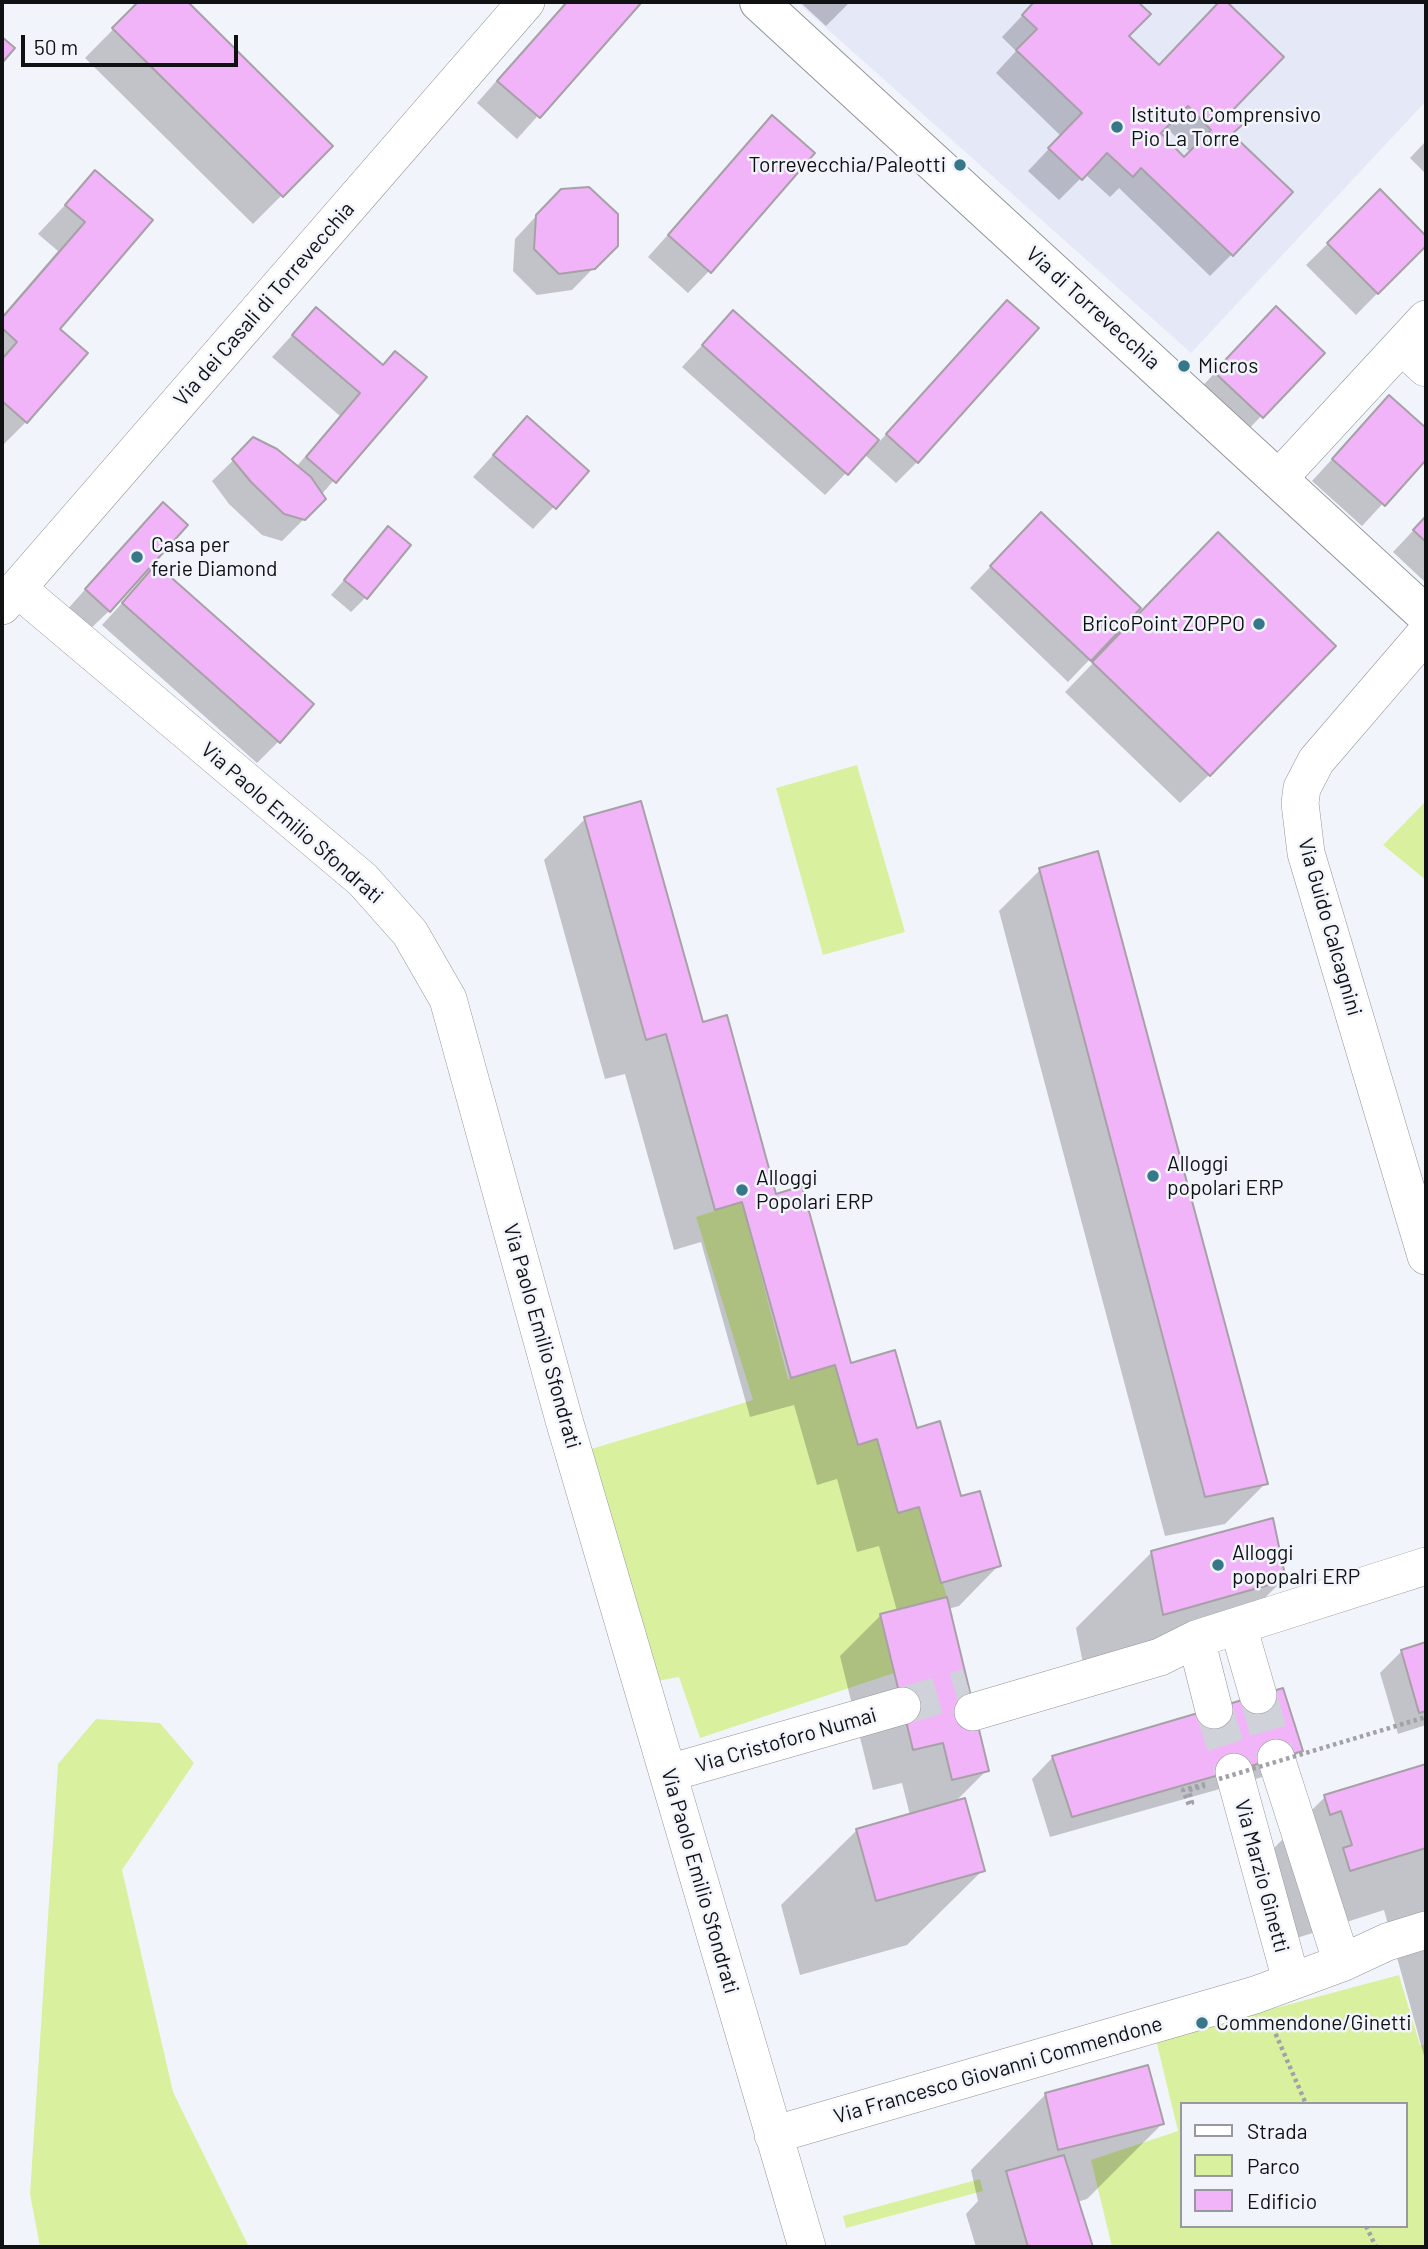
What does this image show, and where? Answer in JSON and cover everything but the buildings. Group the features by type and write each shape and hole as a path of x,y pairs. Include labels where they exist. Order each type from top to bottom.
{"main road":[{"name":"Via di Torrevecchia","path":"759,2 1426,615"}],"street":[{"name":"Via dei Casali di Torrevecchia","path":"10,598 526,2"},
{"path":"1279,478 1414,357 1426,319"},
{"name":"Via Paolo Emilio Sfondrati","path":"10,598 363,880 411,933 448,999 565,1420 807,2247"},
{"name":"Via Guido Calcagnini","path":"1426,633 1316,761 1302,788 1300,803 1306,853 1426,1256"},
{"path":"971,1700 1160,1657 1196,1639 1426,1566"},
{"path":"1238,1626 1258,1695"},
{"path":"1196,1639 1214,1710"},
{"name":"Via Cristoforo Numai","path":"673,1785 905,1718"},
{"path":"1276,1758 1342,1963"},
{"name":"Via Marzio Ginetti","path":"1226,1776 1291,1980"},
{"name":"Via Francesco Giovanni Commendone","path":"774,2135 1255,1995 1342,1963 1387,1942 1426,1930"},
{"name":"Via Francesco Giovanni Commendone","path":"1342,1963 1390,1964 1426,1953"}],"path":[{"path":"1226,1776 1426,1717"},
{"path":"1255,1995 1305,2102"},
{"path":"1367,2228 1376,2247"}],"shaded area":[{"path":"797,2 1425,2 1426,101 1191,353"}],"green space":[{"path":"857,765 905,932 823,955 776,788"},
{"path":"1426,801 1426,880 1383,845"},
{"path":"742,1202 788,1379 835,1365 858,1445 877,1439 898,1512 919,1507 947,1597 880,1614 894,1673 700,1738 679,1677 657,1681 588,1450 753,1400 696,1217"},
{"path":"96,1719 160,1723 194,1763 122,1870 173,2092 249,2247 40,2247 30,2194 58,1764"},
{"path":"1399,1975 1420,2045 1426,2045 1426,2247 1112,2247 1091,2160 1178,2131 1156,2040"},
{"path":"980,2179 983,2191 846,2228 843,2216"}],"tunnel":[{"path":"902,1706 968,1687"},
{"path":"1258,1695 1276,1758"},
{"path":"1214,1710 1234,1772"}],"place":[{"name":"Istituto Comprensivo Pio La Torre","path":"1117,127"},
{"name":"Torrevecchia/Paleotti","path":"960,165"},
{"name":"Micros","path":"1184,366"},
{"name":"Casa per ferie Diamond","path":"137,557"},
{"name":"BricoPoint ZOPPO","path":"1259,624"},
{"name":"Alloggi popolari ERP","path":"1153,1176"},
{"name":"Alloggi Popolari ERP","path":"742,1190"},
{"name":"Alloggi popopalri ERP","path":"1218,1565"},
{"name":"Commendone/Ginetti","path":"1202,2023"}]}
